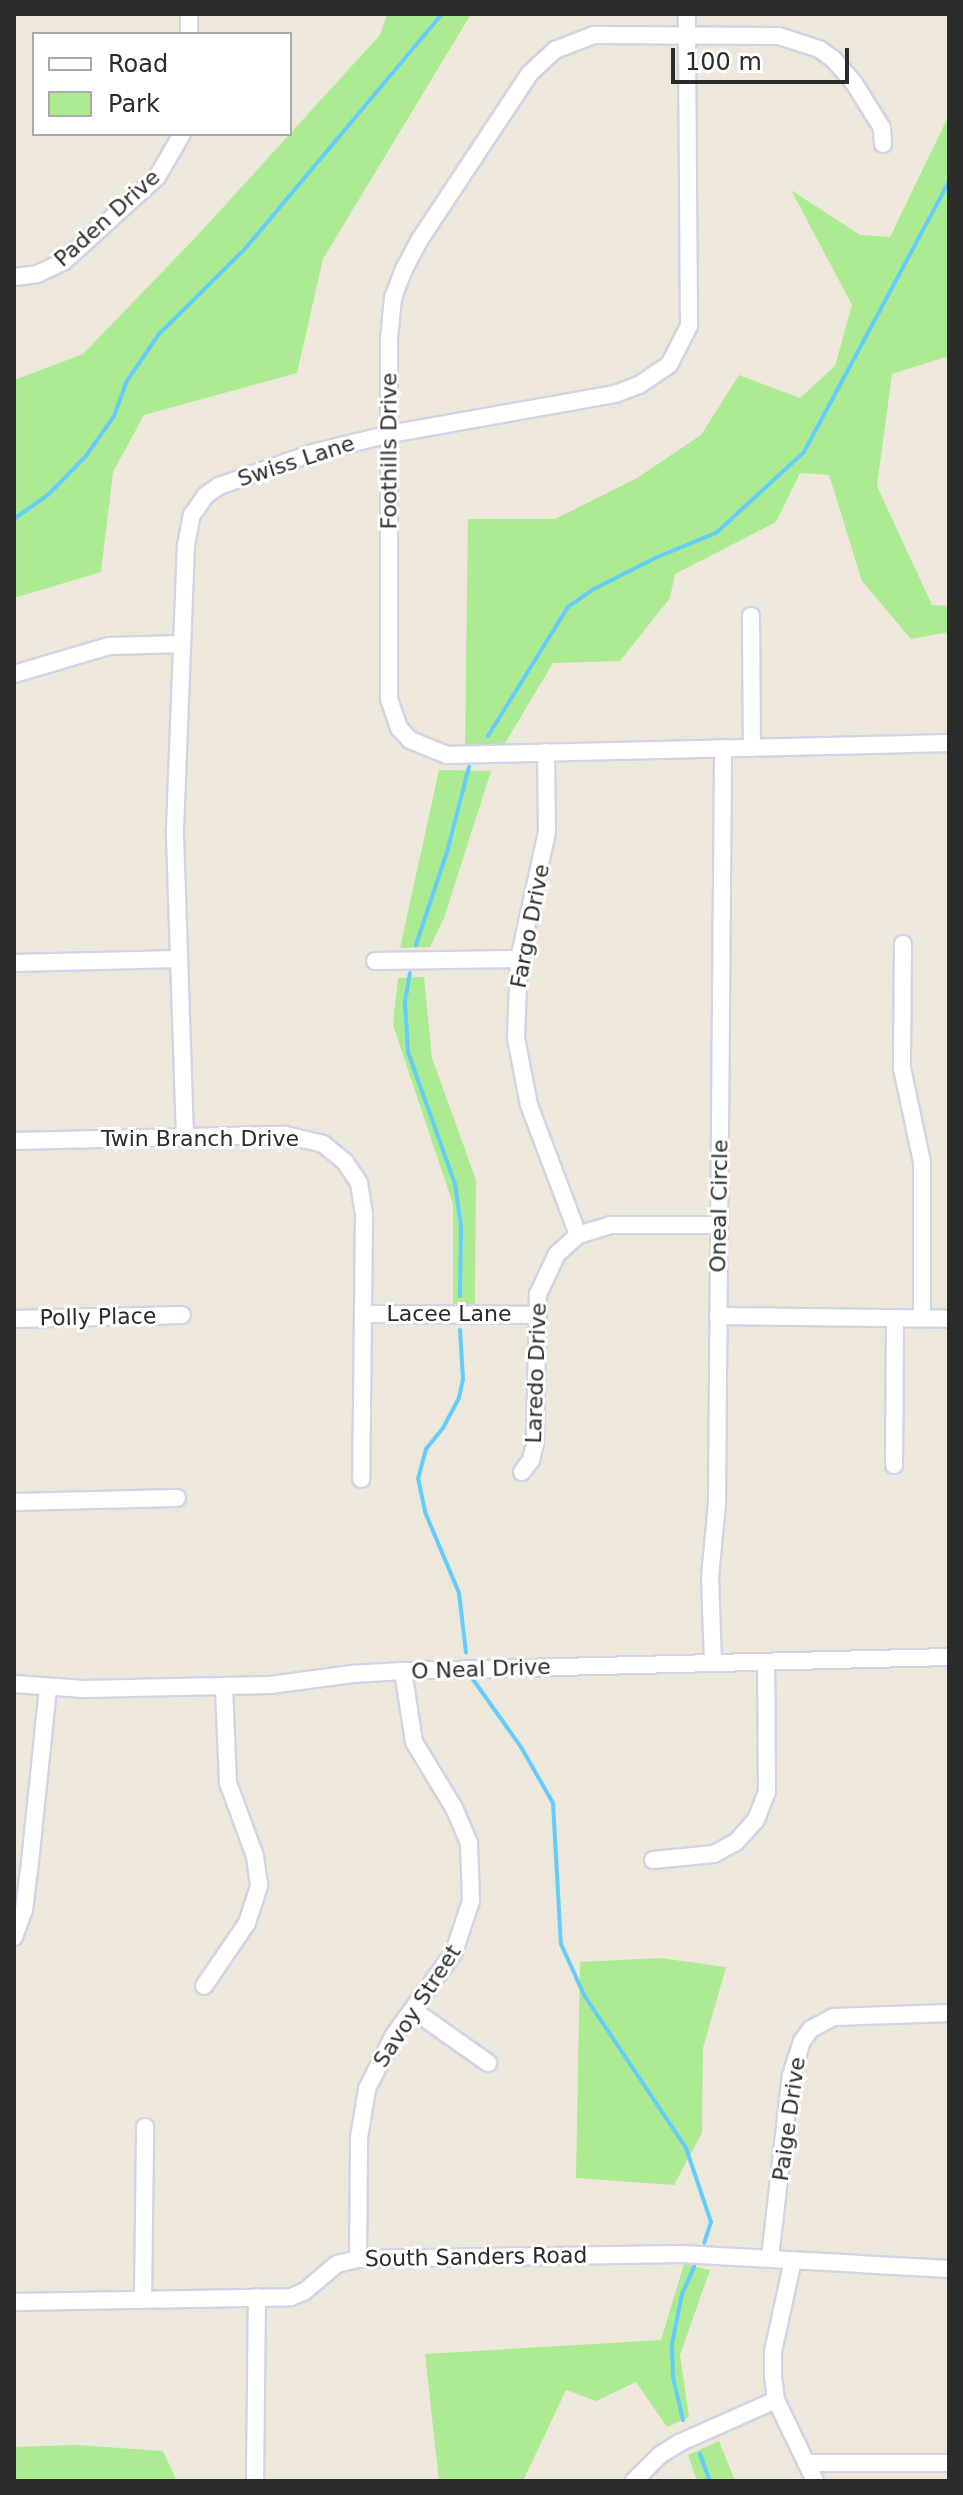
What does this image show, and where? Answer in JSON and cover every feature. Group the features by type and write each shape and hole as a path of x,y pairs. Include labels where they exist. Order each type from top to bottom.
{"street":[{"name":"Swiss Lane","path":"185,1137 175,830 186,545 192,515 206,495 234,480 312,453 390,434 615,394 639,385 669,365 689,326 687,14"},
{"name":"Foothills Drive","path":"883,144 882,128 854,83 833,59 819,49 779,36 611,33 582,38 555,50 530,73 404,269 391,314 387,682 392,714 410,740 431,751 466,755 949,743"},
{"name":"Paden Drive","path":"14,277 37,274 63,262 157,177 181,136"},
{"path":"751,616 752,748"},
{"path":"14,674 109,646 182,644"},
{"name":"Oneal Circle","path":"713,1663 710,1577 717,1503 723,748"},
{"name":"Fargo Drive","path":"546,752 547,832 519,959 516,1038 534,1120 578,1235"},
{"path":"903,944 902,1068 922,1162 922,1318"},
{"path":"14,963 179,959"},
{"path":"375,961 519,959"},
{"name":"Twin Branch Drive","path":"14,1141 298,1136 323,1144 345,1162 359,1183 362,1197 361,1479"},
{"path":"578,1235 625,1224 719,1225"},
{"name":"Laredo Drive","path":"522,1472 531,1460 535,1444 535,1315 550,1265 578,1235"},
{"name":"Lacee Lane","path":"363,1314 535,1315"},
{"name":"Polly Place","path":"14,1319 182,1315"},
{"path":"718,1316 949,1319"},
{"path":"894,1465 895,1318"},
{"path":"14,1502 177,1498"},
{"name":"O Neal Drive","path":"14,1684 48,1687 224,1687 403,1671 949,1657"},
{"path":"653,1860 714,1854 736,1842 756,1820 767,1792 766,1662"},
{"name":"Savoy Street","path":"358,2259 363,2106 375,2068 461,1937 471,1901 472,1864 462,1822 414,1742 403,1671"},
{"path":"14,1937 24,1910 48,1687"},
{"path":"204,1986 247,1923 259,1885 255,1856 228,1783 224,1687"},
{"path":"413,2010 488,2063"},
{"name":"Paige Drive","path":"770,2258 791,2075 802,2041 811,2029 834,2017 949,2013"},
{"path":"143,2300 145,2127"},
{"name":"South Sanders Road","path":"14,2302 298,2295 337,2264 358,2259 681,2254 949,2269"},
{"path":"793,2260 773,2352 776,2400 815,2481"},
{"path":"255,2481 257,2297"},
{"path":"634,2481 660,2455 679,2443 776,2400"},
{"path":"806,2463 949,2463"}],"green space":[{"path":"387,14 471,14 323,259 297,373 144,415 113,472 101,572 14,598 14,380 83,354 288,136 292,136 292,132 380,35"},
{"path":"949,115 949,356 892,374 877,486 932,605 949,606 949,632 911,639 862,581 829,475 800,473 776,522 675,574 670,598 620,661 553,663 504,745 465,749 468,519 555,519 637,478 701,435 739,375 800,398 835,366 852,305 791,190 860,235 890,237"},
{"path":"439,770 491,771 444,918 430,947 400,948"},
{"path":"424,977 432,1058 476,1180 475,1304 453,1304 453,1204 393,1025 398,978"},
{"path":"660,1958 726,1967 703,2048 702,2133 674,2185 576,2178 580,1962"},
{"path":"684,2264 710,2270 680,2355 689,2417 667,2427 636,2382 596,2401 566,2390 523,2481 439,2481 425,2354 661,2340"},
{"path":"719,2441 735,2481 697,2481 688,2455"},
{"path":"76,2445 163,2451 177,2481 14,2481 14,2447"}],"waterway":[{"path":"14,519 49,494 86,456 114,416 127,381 159,334 244,250 442,14"},
{"path":"488,736 568,607 594,589 655,558 716,533 804,452 949,182"},
{"path":"416,945 447,852 469,767"},
{"path":"410,973 405,1002 408,1052 455,1184 461,1225 460,1296"},
{"path":"460,1330 463,1379 459,1398 443,1428 426,1449 418,1478 425,1512 459,1593 466,1653"},
{"path":"472,1678 521,1747 553,1803 561,1944 584,1995 686,2148 711,2222 704,2243"},
{"path":"683,2420 673,2377 672,2344 682,2294 694,2267"},
{"path":"700,2454 710,2481"}]}
